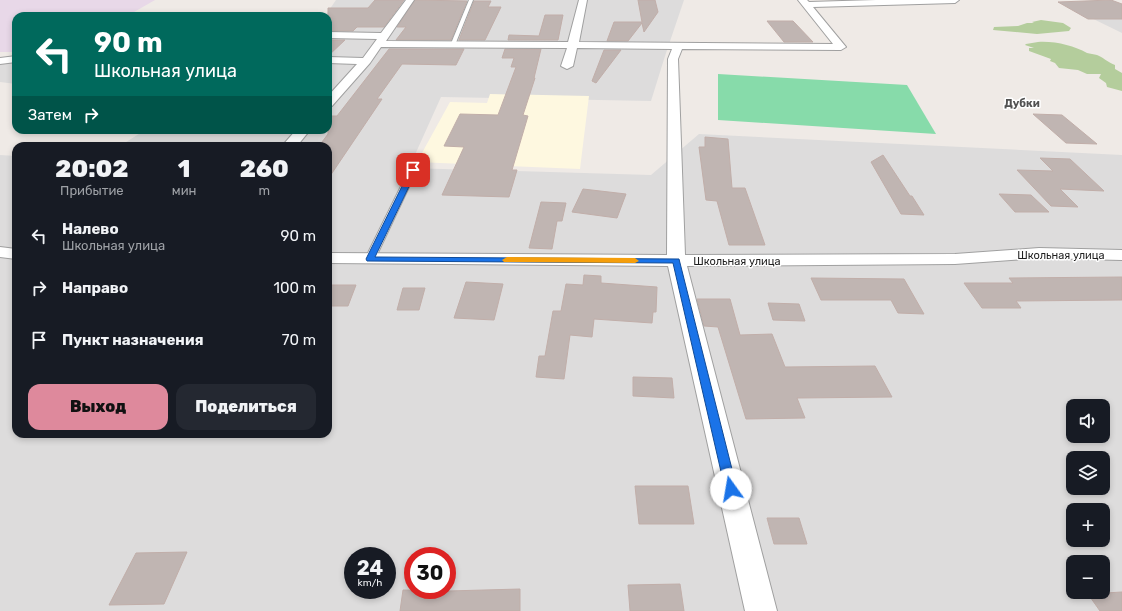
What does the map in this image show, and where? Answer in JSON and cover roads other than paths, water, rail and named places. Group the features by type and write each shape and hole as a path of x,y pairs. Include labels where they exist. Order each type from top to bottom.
{"street":[{"path":"332,99 366,61 410,0"},
{"path":"567,66 574,45 583,0"},
{"path":"803,2 851,0"},
{"path":"803,2 955,0"},
{"path":"332,36 452,45 841,47 803,2"},
{"path":"678,47 673,59 676,261 760,611"},
{"path":"0,61 12,60"},
{"path":"332,60 366,61"},
{"path":"293,142 300,134"},
{"path":"0,252 12,254"},
{"name":"Школьная улица","path":"332,258 676,261 955,259 1040,253 1122,255"}],"lane":[{"path":"452,45 471,0"},
{"path":"370,259 413,170"}],"district":[{"name":"Дубки","path":"1022,103"}]}
